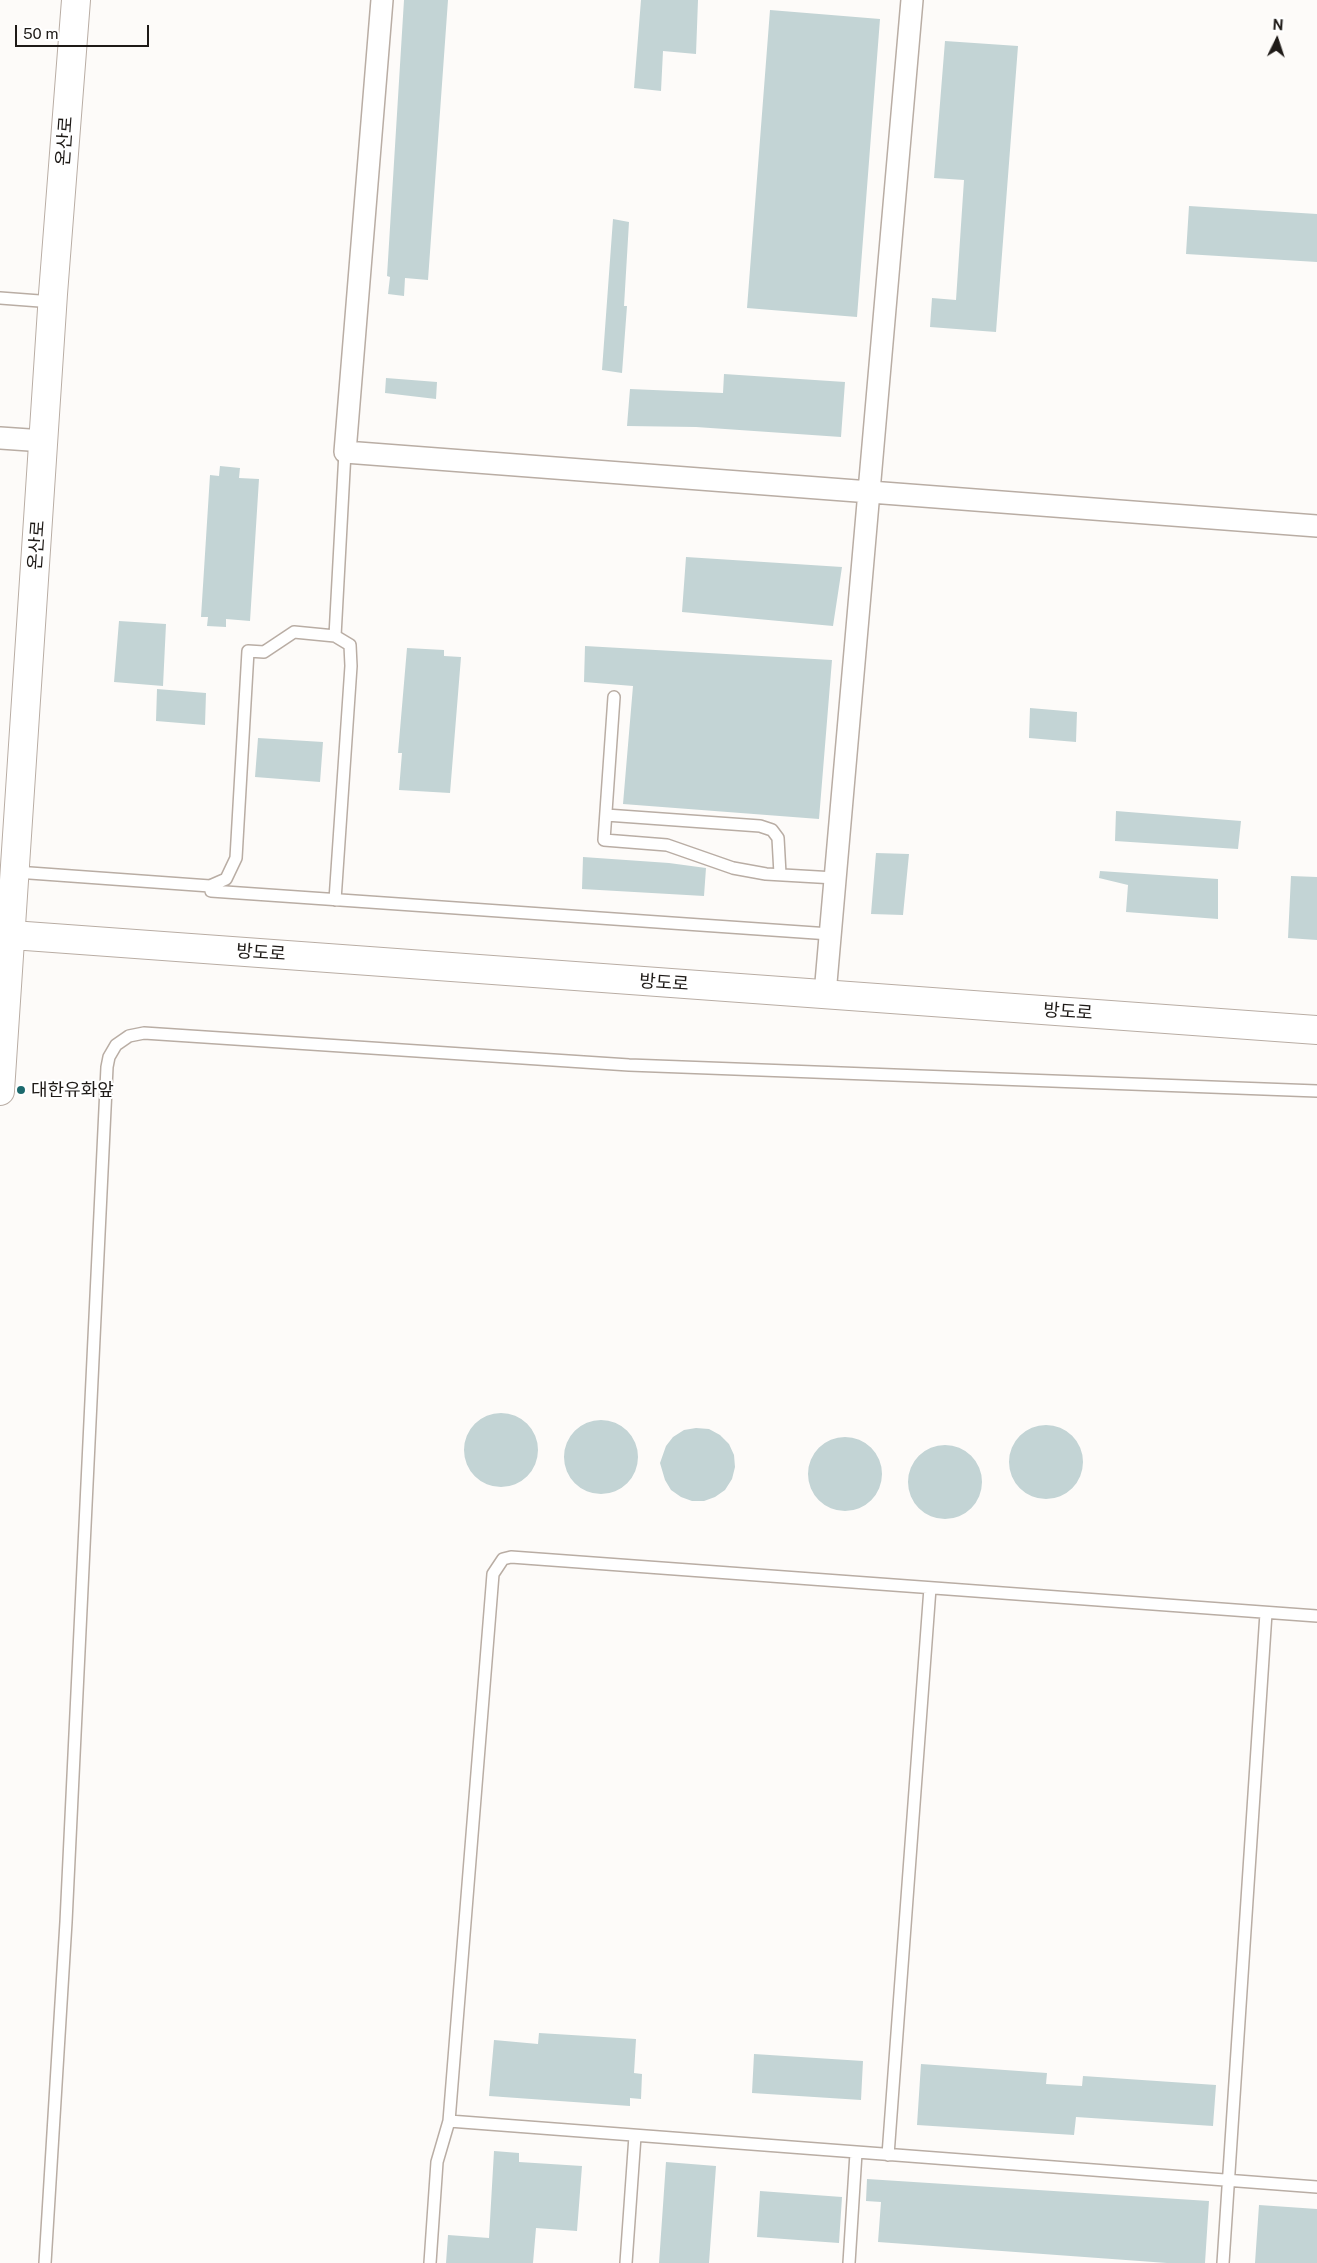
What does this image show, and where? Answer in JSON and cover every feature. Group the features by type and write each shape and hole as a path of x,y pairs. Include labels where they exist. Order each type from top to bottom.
{"street":[{"name":"온산로","path":"0,1091 12,935 53,302 76,0"},
{"path":"382,0 345,452 1317,526"},
{"path":"825,994 912,0"},
{"path":"0,438 44,442"},
{"name":"방도로","path":"12,935 1317,1030"}],"lane":[{"path":"0,298 53,302"},
{"path":"335,636 345,452"},
{"path":"16,872 210,886 226,878 236,858 248,651 264,652 294,632 335,636 350,645 351,666 335,900"},
{"path":"614,697 604,840 667,845 733,868 835,878"},
{"path":"606,815 760,826 772,830 779,844 780,874"},
{"path":"210,886 211,891 830,934"},
{"path":"45,2263 66,1922 106,1067 116,1045 129,1036 144,1033 629,1065 1317,1091"},
{"path":"430,2263 437,2162 449,2121 493,1574 503,1559 511,1557 1317,1616"},
{"path":"888,2155 930,1588"},
{"path":"1223,2263 1266,1613"},
{"path":"449,2121 1317,2187"},
{"path":"626,2263 635,2136"},
{"path":"849,2263 856,2153"}],"building":[{"path":"404,0 448,0 428,280 405,278 404,296 388,294 390,277 387,276"},
{"path":"641,0 698,0 696,54 663,51 661,91 634,88"},
{"path":"770,10 880,19 857,317 747,308"},
{"path":"945,41 1018,46 996,332 930,327 932,298 956,300 964,180 934,178"},
{"path":"1189,206 1317,214 1317,262 1186,254"},
{"path":"613,219 629,222 624,306 627,306 622,373 602,370"},
{"path":"724,374 845,382 841,437 696,427 627,426 630,389 723,393"},
{"path":"386,378 437,382 436,399 385,393"},
{"path":"220,466 240,468 239,478 259,479 250,621 226,619 226,627 207,626 208,617 201,617 210,475 219,476"},
{"path":"686,557 842,567 833,626 682,612"},
{"path":"119,621 166,624 163,686 114,682"},
{"path":"585,646 832,660 819,819 623,804 633,686 584,682"},
{"path":"407,648 444,650 444,656 461,657 450,793 399,790 402,753 398,753"},
{"path":"157,689 206,693 205,725 156,721"},
{"path":"1030,708 1077,712 1076,742 1029,738"},
{"path":"258,738 323,742 320,782 255,777"},
{"path":"1116,811 1241,821 1238,849 1115,841"},
{"path":"876,853 909,854 903,915 871,914"},
{"path":"583,857 669,863 706,868 704,896 582,889"},
{"path":"1100,871 1218,879 1218,919 1126,912 1128,885 1099,878"},
{"path":"1291,876 1317,877 1317,940 1288,938"},
{"path":"501,1413 515,1416 527,1424 535,1436 538,1450 535,1464 527,1476 515,1484 501,1487 487,1484 475,1476 467,1464 464,1450 467,1436 475,1424 487,1416"},
{"path":"601,1420 615,1423 627,1431 635,1443 638,1457 635,1471 627,1483 615,1491 601,1494 587,1491 575,1483 567,1471 564,1457 567,1443 575,1431 587,1423"},
{"path":"1046,1425 1060,1428 1072,1436 1080,1448 1083,1462 1080,1476 1072,1488 1060,1496 1046,1499 1032,1496 1020,1488 1012,1476 1009,1462 1012,1448 1020,1436 1032,1428"},
{"path":"696,1428 709,1429 720,1435 729,1444 734,1455 735,1467 732,1479 725,1490 715,1497 704,1501 692,1501 681,1497 671,1490 665,1480 660,1463 666,1446 673,1437 684,1430"},
{"path":"845,1437 859,1440 871,1448 879,1460 882,1474 879,1488 871,1500 859,1508 845,1511 831,1508 819,1500 811,1488 808,1474 811,1460 819,1448 831,1440"},
{"path":"945,1445 959,1448 971,1456 979,1468 982,1482 979,1496 971,1508 959,1516 945,1519 931,1516 919,1508 911,1496 908,1482 911,1468 919,1456 931,1448"},
{"path":"539,2033 636,2039 634,2073 642,2074 641,2099 630,2098 630,2106 489,2096 494,2040 538,2044"},
{"path":"754,2054 863,2061 861,2100 752,2093"},
{"path":"921,2064 1047,2073 1046,2084 1082,2086 1083,2076 1216,2085 1213,2126 1076,2117 1074,2135 917,2125"},
{"path":"494,2151 519,2153 519,2162 582,2166 577,2231 536,2228 533,2263 446,2263 448,2235 489,2238"},
{"path":"666,2162 716,2166 709,2263 659,2263"},
{"path":"867,2179 1209,2201 1205,2263 1167,2263 878,2242 881,2202 866,2201"},
{"path":"760,2191 842,2197 839,2243 757,2237"},
{"path":"1259,2205 1317,2209 1317,2263 1255,2263"}],"place":[{"name":"대한유화앞","path":"21,1090"}]}
